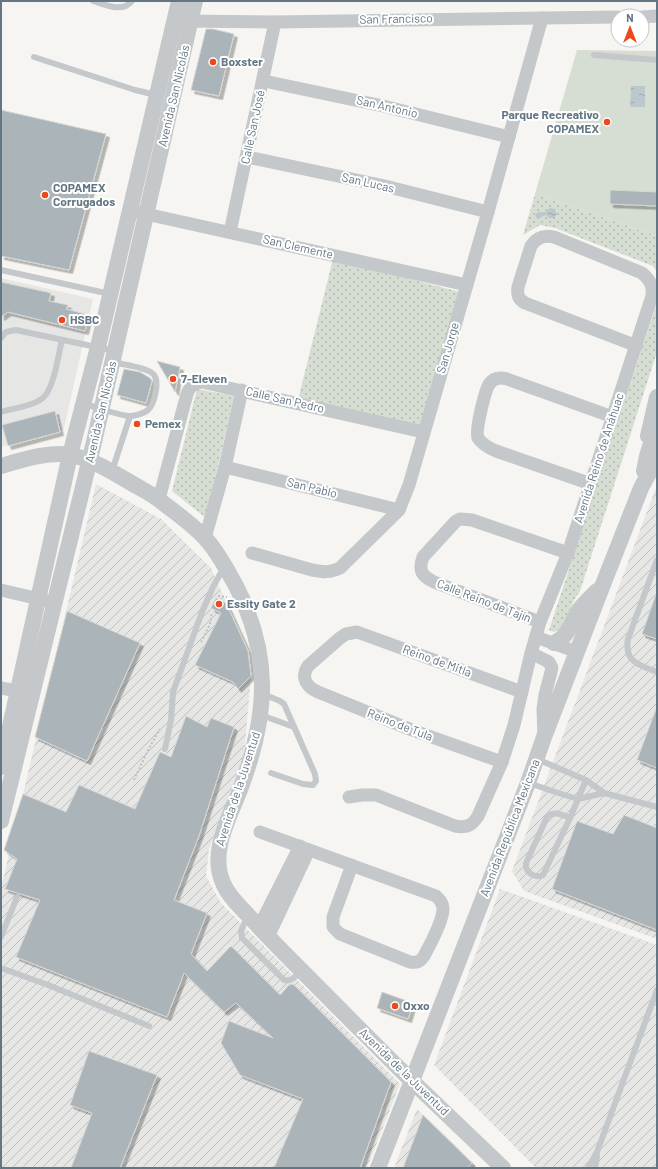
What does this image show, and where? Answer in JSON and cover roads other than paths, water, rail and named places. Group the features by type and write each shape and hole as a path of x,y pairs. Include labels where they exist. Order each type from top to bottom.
{"street":[{"name":"Avenida San Nicolás","path":"179,1 183,21"},
{"name":"Avenida San Nicolás","path":"1,767 56,602 114,356 119,296 130,210 165,97 183,21 195,1"},
{"name":"San Francisco","path":"183,21 275,22 610,17"},
{"name":"San Jorge","path":"252,553 312,570 327,572 333,571 340,568 399,510 409,485 423,432 488,212 542,18"},
{"name":"Calle San José","path":"230,232 264,80 275,22"},
{"name":"San Antonio","path":"264,80 382,106 509,137"},
{"name":"Avenida San Nicolás","path":"1,821 5,787 25,693 39,599 70,455 98,347 119,296 147,214 165,97"},
{"name":"San Lucas","path":"247,157 386,186 488,212"},
{"name":"San Clemente","path":"130,210 467,285"},
{"name":"Avenida Reino de Anáhuac","path":"349,797 376,795 455,826 469,826 474,823 478,816 502,762 514,725 540,622 568,553 637,346 653,289 649,278 642,273 554,237 544,236 539,238 531,246 518,287 518,297 525,304 637,346"},
{"path":"591,484 496,451 483,443 478,438 477,429 487,386 495,379 501,377 507,378 613,417"},
{"name":"Calle San Pedro","path":"159,499 189,389 197,382 242,390 423,432"},
{"path":"205,538 225,467 242,390"},
{"name":"Avenida República Mexicana","path":"654,458 648,433 657,397"},
{"name":"Avenida República Mexicana","path":"378,1168 602,587 654,458 657,427"},
{"name":"Avenida de la Juventud","path":"1,466 25,459 58,455 70,455 90,462 112,472 159,499 205,538 217,552 242,599 253,627 262,669 262,694 256,737 242,783 218,850 220,872 223,883 230,896 258,927 412,1081 503,1168"},
{"name":"San Pablo","path":"225,467 399,510"},
{"name":"Calle Reino de Tajín","path":"540,622 426,578 423,574 421,564 423,557 452,524 460,519 472,520 568,553"},
{"path":"554,643 567,634 580,609 602,587"},
{"path":"1,590 56,602"},
{"name":"Reino de Mitla","path":"304,680 304,675 308,666 340,638 352,633 365,634 522,692"},
{"path":"536,637 577,652"},
{"path":"531,653 549,662 552,668 543,709 544,737"},
{"name":"Reino de Tula","path":"304,680 308,686 318,692 412,730 502,762"},
{"path":"1,688 25,693"},
{"path":"260,832 352,865 436,896 440,900 443,910 442,917 428,950 420,961 415,963 410,962 340,934 333,927 333,917 352,865"},
{"path":"258,927 305,848"}],"lane":[{"path":"93,1 117,8 128,5 132,1"},
{"path":"594,55 657,60"},
{"path":"34,57 135,90 165,97"},
{"path":"1,270 119,296"},
{"path":"1,338 6,332 16,330 98,347 114,356 151,372 157,379 156,391 151,407 140,414 130,416 83,403"},
{"path":"1,412 34,404 46,396 52,382 62,340"},
{"path":"112,472 130,416"},
{"path":"657,560 628,639 627,647 628,653 637,664 657,672"},
{"path":"165,749 170,728 173,692 202,612 216,581 225,566"},
{"path":"262,694 284,704 315,774 315,784 307,785 270,772"},
{"path":"260,715 294,727"},
{"path":"537,758 586,780 604,793 657,807"},
{"path":"570,818 555,813 547,817 526,863 528,872 541,877 543,875 570,818 586,780"},
{"path":"528,782 578,799 604,793"},
{"path":"1,937 17,896"},
{"path":"258,927 241,931 242,938 284,980 291,980 301,970"},
{"path":"1,968 48,985 149,1026"},
{"path":"588,1168 597,1152 657,990"},
{"path":"595,1168 597,1152"}],"water":[{"path":"631,86 645,86 645,107 630,107"},
{"path":"552,208 557,214 554,218 549,218 547,215 537,218 535,215 538,212 546,212 548,209"}],"place":[{"name":"Boxster","path":"213,62"},
{"name":"Parque Recreativo COPAMEX","path":"607,122"},
{"name":"COPAMEX Corrugados","path":"45,195"},
{"name":"HSBC","path":"62,320"},
{"name":"7-Eleven","path":"173,379"},
{"name":"Pemex","path":"137,424"},
{"name":"Essity Gate 2","path":"219,604"},
{"name":"Oxxo","path":"395,1006"}]}
